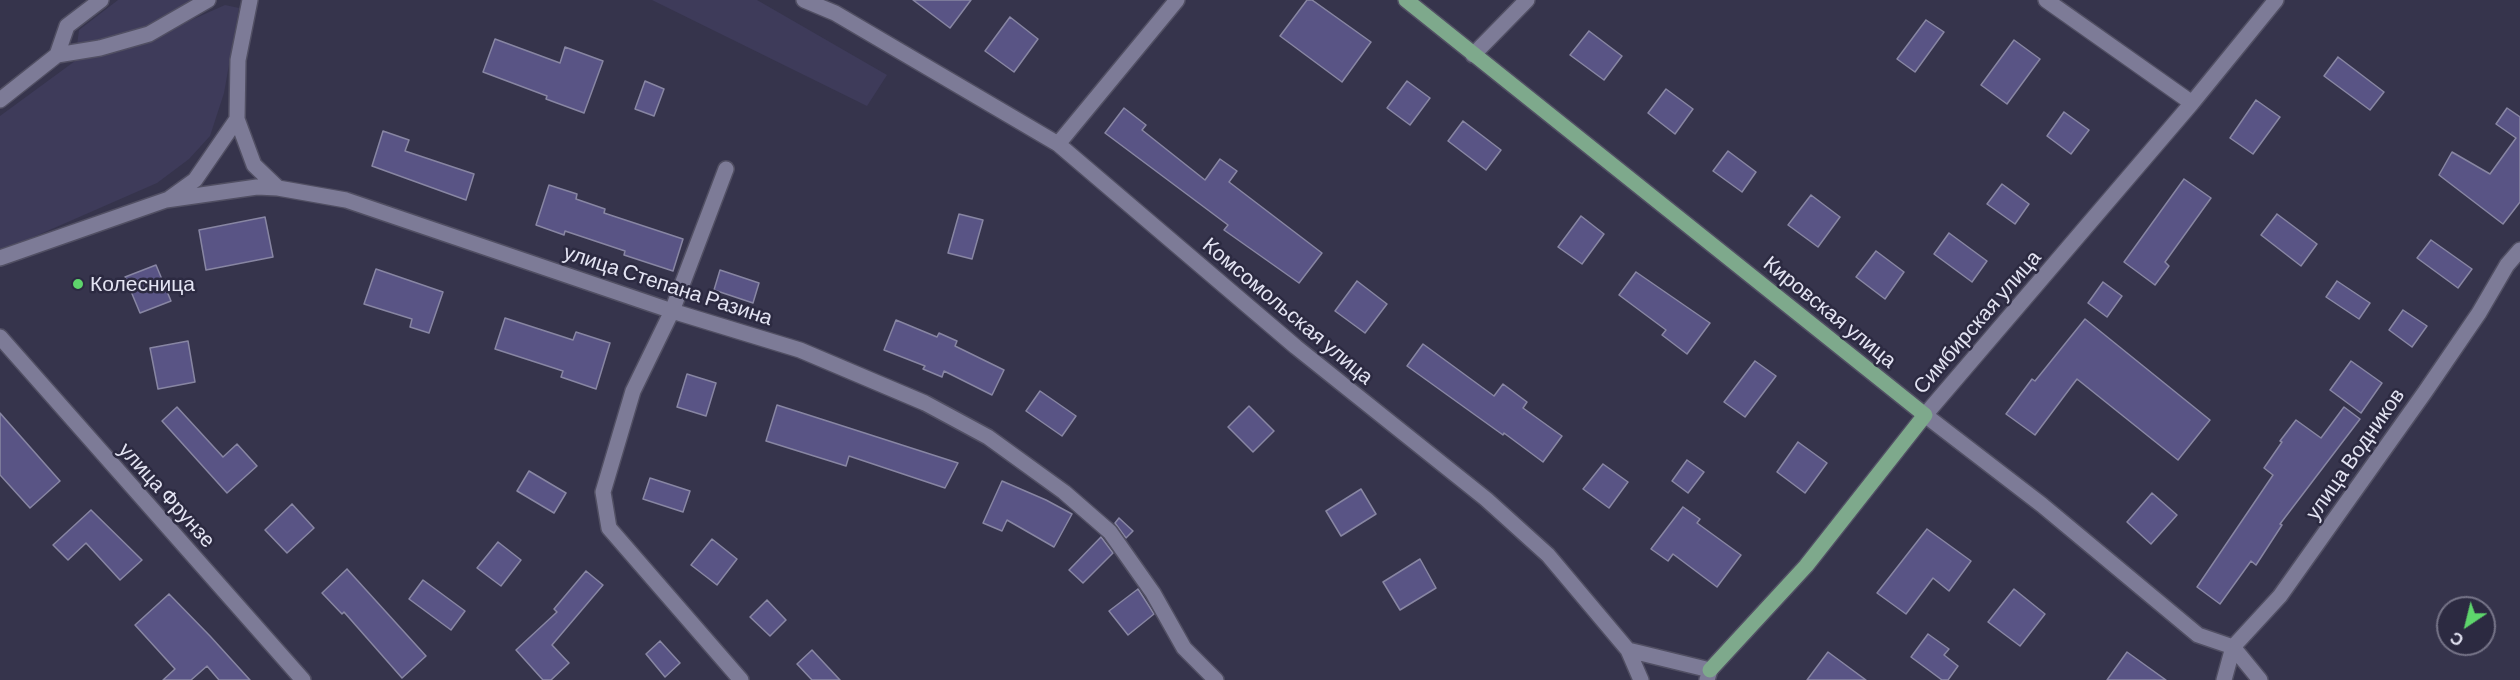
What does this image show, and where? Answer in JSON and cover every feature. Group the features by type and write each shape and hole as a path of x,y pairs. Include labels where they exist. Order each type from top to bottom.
{"main road":[{"name":"Кировская улица","path":"1406,0 1925,415"},
{"name":"Симбирская улица","path":"1709,675 1806,566 1925,415"}],"street":[{"path":"57,54 67,26 101,0"},
{"path":"0,100 57,54 100,48 149,34 208,0"},
{"path":"248,0 238,60 237,119 254,165 278,188"},
{"name":"Комсомольская улица","path":"804,0 835,13 1058,144 1296,348 1513,523 1548,555 1628,650 1641,680"},
{"path":"1058,144 1177,0"},
{"path":"1473,55 1527,0"},
{"path":"2046,0 2192,104"},
{"name":"Симбирская улица","path":"1925,415 2192,104 2276,0"},
{"path":"166,201 195,180 237,119"},
{"path":"726,169 672,311 633,391 603,492 609,528 741,680"},
{"name":"улица Степана Разина","path":"0,258 166,201 257,187 278,188 346,200 672,311 800,350 925,404 988,437 1064,492 1110,532 1153,594 1184,648 1216,680"},
{"name":"улица Водников","path":"2224,680 2233,647 2280,596 2425,392 2479,313 2507,265 2520,250"},
{"name":"улица Фрунзе","path":"0,337 303,680"},
{"name":"Кировская улица","path":"1925,415 2051,512 2198,636 2233,647"},
{"path":"2233,647 2260,680"},
{"path":"1628,650 1709,675"}],"shaded area":[{"path":"118,0 210,0 133,46 225,5 239,8 224,93 210,136 189,159 157,183 6,249 0,249 0,116 75,61 79,30"},
{"path":"652,0 757,0 887,75 867,106"}],"building":[{"path":"913,0 971,0 950,28"},
{"path":"1307,0 1312,0 1371,42 1342,82 1280,36"},
{"path":"1010,17 1038,39 1014,72 985,51"},
{"path":"1926,20 1944,32 1915,72 1897,59"},
{"path":"1589,31 1622,56 1604,80 1570,55"},
{"path":"495,39 560,63 565,47 603,61 584,113 546,99 547,96 483,72"},
{"path":"2014,40 2040,59 2007,104 1981,85"},
{"path":"2338,57 2384,92 2370,110 2324,76"},
{"path":"645,81 664,89 654,116 635,109"},
{"path":"1407,81 1430,98 1410,125 1387,108"},
{"path":"1666,89 1693,109 1675,134 1648,113"},
{"path":"2256,100 2280,117 2253,154 2230,138"},
{"path":"1124,108 1146,125 1142,130 1205,180 1220,159 1237,171 1229,182 1322,253 1299,283 1224,230 1228,225 1105,133"},
{"path":"2507,108 2520,117 2520,202 2503,224 2439,175 2452,152 2490,174 2516,138 2496,124"},
{"path":"2064,112 2089,130 2071,154 2047,136"},
{"path":"1463,121 1501,150 1486,170 1448,141"},
{"path":"383,131 409,140 405,151 474,174 466,200 372,166"},
{"path":"1728,151 1756,172 1742,192 1713,171"},
{"path":"2184,179 2211,198 2165,262 2169,266 2155,285 2124,262"},
{"path":"2002,184 2029,204 2015,224 1987,204"},
{"path":"549,185 577,194 576,199 605,209 604,213 683,239 673,271 624,255 625,251 565,231 564,235 536,225"},
{"path":"1811,195 1840,217 1818,247 1788,225"},
{"path":"959,214 983,220 972,259 948,253"},
{"path":"2277,214 2317,244 2301,266 2261,235"},
{"path":"1581,216 1604,234 1582,264 1558,247"},
{"path":"265,217 273,257 206,270 199,230"},
{"path":"1949,233 1987,261 1972,282 1934,254"},
{"path":"2431,240 2472,269 2458,288 2417,258"},
{"path":"1876,251 1904,272 1885,299 1856,277"},
{"path":"156,265 171,301 140,313 125,277"},
{"path":"376,269 443,292 429,333 410,327 412,319 364,304"},
{"path":"720,270 759,283 753,303 714,290"},
{"path":"1636,272 1710,323 1687,354 1662,335 1666,330 1619,295"},
{"path":"1357,281 1387,304 1365,333 1335,311"},
{"path":"2337,281 2370,303 2359,319 2326,297"},
{"path":"2103,282 2122,296 2107,317 2088,303"},
{"path":"2403,310 2427,326 2412,347 2389,330"},
{"path":"505,318 573,340 576,332 610,343 596,389 561,377 563,371 495,349"},
{"path":"2085,319 2210,420 2178,460 2077,379 2035,435 2006,414 2032,379 2035,381"},
{"path":"896,320 937,337 939,333 957,341 955,346 1004,370 992,395 944,371 942,377 923,369 925,366 884,350"},
{"path":"188,341 195,382 158,389 150,348"},
{"path":"1423,344 1494,396 1503,384 1527,402 1523,408 1562,436 1543,462 1407,366"},
{"path":"1755,361 1776,376 1745,417 1724,402"},
{"path":"2351,361 2382,383 2361,413 2330,390"},
{"path":"687,374 716,383 706,416 677,407"},
{"path":"1040,391 1076,416 1062,436 1026,411"},
{"path":"777,405 958,463 945,488 849,456 846,466 766,441"},
{"path":"1249,406 1274,431 1253,452 1228,427"},
{"path":"177,407 223,457 237,444 257,466 227,493 162,421"},
{"path":"2344,407 2360,419 2280,524 2282,525 2256,565 2251,561 2220,604 2197,587 2273,475 2264,468 2282,442 2280,441 2296,420 2321,438"},
{"path":"0,413 60,481 30,508 0,475"},
{"path":"1798,442 1827,463 1805,493 1777,472"},
{"path":"1687,460 1704,472 1688,493 1672,481"},
{"path":"1603,464 1628,482 1609,508 1583,489"},
{"path":"529,471 566,493 554,513 517,491"},
{"path":"650,478 690,491 683,512 643,499"},
{"path":"1002,481 1072,514 1054,547 1007,520 1002,531 983,523"},
{"path":"1361,489 1376,514 1341,536 1326,511"},
{"path":"2152,493 2177,515 2151,544 2127,522"},
{"path":"292,504 314,528 287,553 265,530"},
{"path":"1683,507 1700,519 1697,523 1741,555 1717,587 1673,554 1668,561 1651,549"},
{"path":"91,510 142,560 120,580 86,543 68,560 53,545"},
{"path":"1119,518 1133,531 1126,538 1115,523"},
{"path":"1927,529 1971,561 1949,591 1933,578 1906,614 1877,593"},
{"path":"1101,537 1113,553 1083,583 1069,570"},
{"path":"712,539 737,559 717,585 691,565"},
{"path":"498,542 521,560 501,586 477,568"},
{"path":"1420,559 1436,588 1400,610 1383,582"},
{"path":"347,569 426,656 402,678 344,612 342,614 322,593"},
{"path":"586,571 603,585 552,645 569,663 551,680 543,680 516,650 557,612 554,609"},
{"path":"423,580 465,611 451,630 409,599"},
{"path":"1138,589 1154,614 1128,635 1109,611"},
{"path":"2014,589 2045,614 2020,646 1988,622"},
{"path":"169,594 250,680 219,680 207,666 191,680 163,680 175,669 135,625"},
{"path":"767,600 786,620 770,636 750,617"},
{"path":"1928,634 1949,649 1944,655 1958,666 1948,680 1942,680 1911,657"},
{"path":"660,641 680,663 665,677 646,654"},
{"path":"812,650 840,680 812,680 797,664"},
{"path":"1828,652 1866,680 1807,680"},
{"path":"2127,652 2166,680 2107,680"}],"place":[{"name":"Колесница","path":"78,284"}]}
